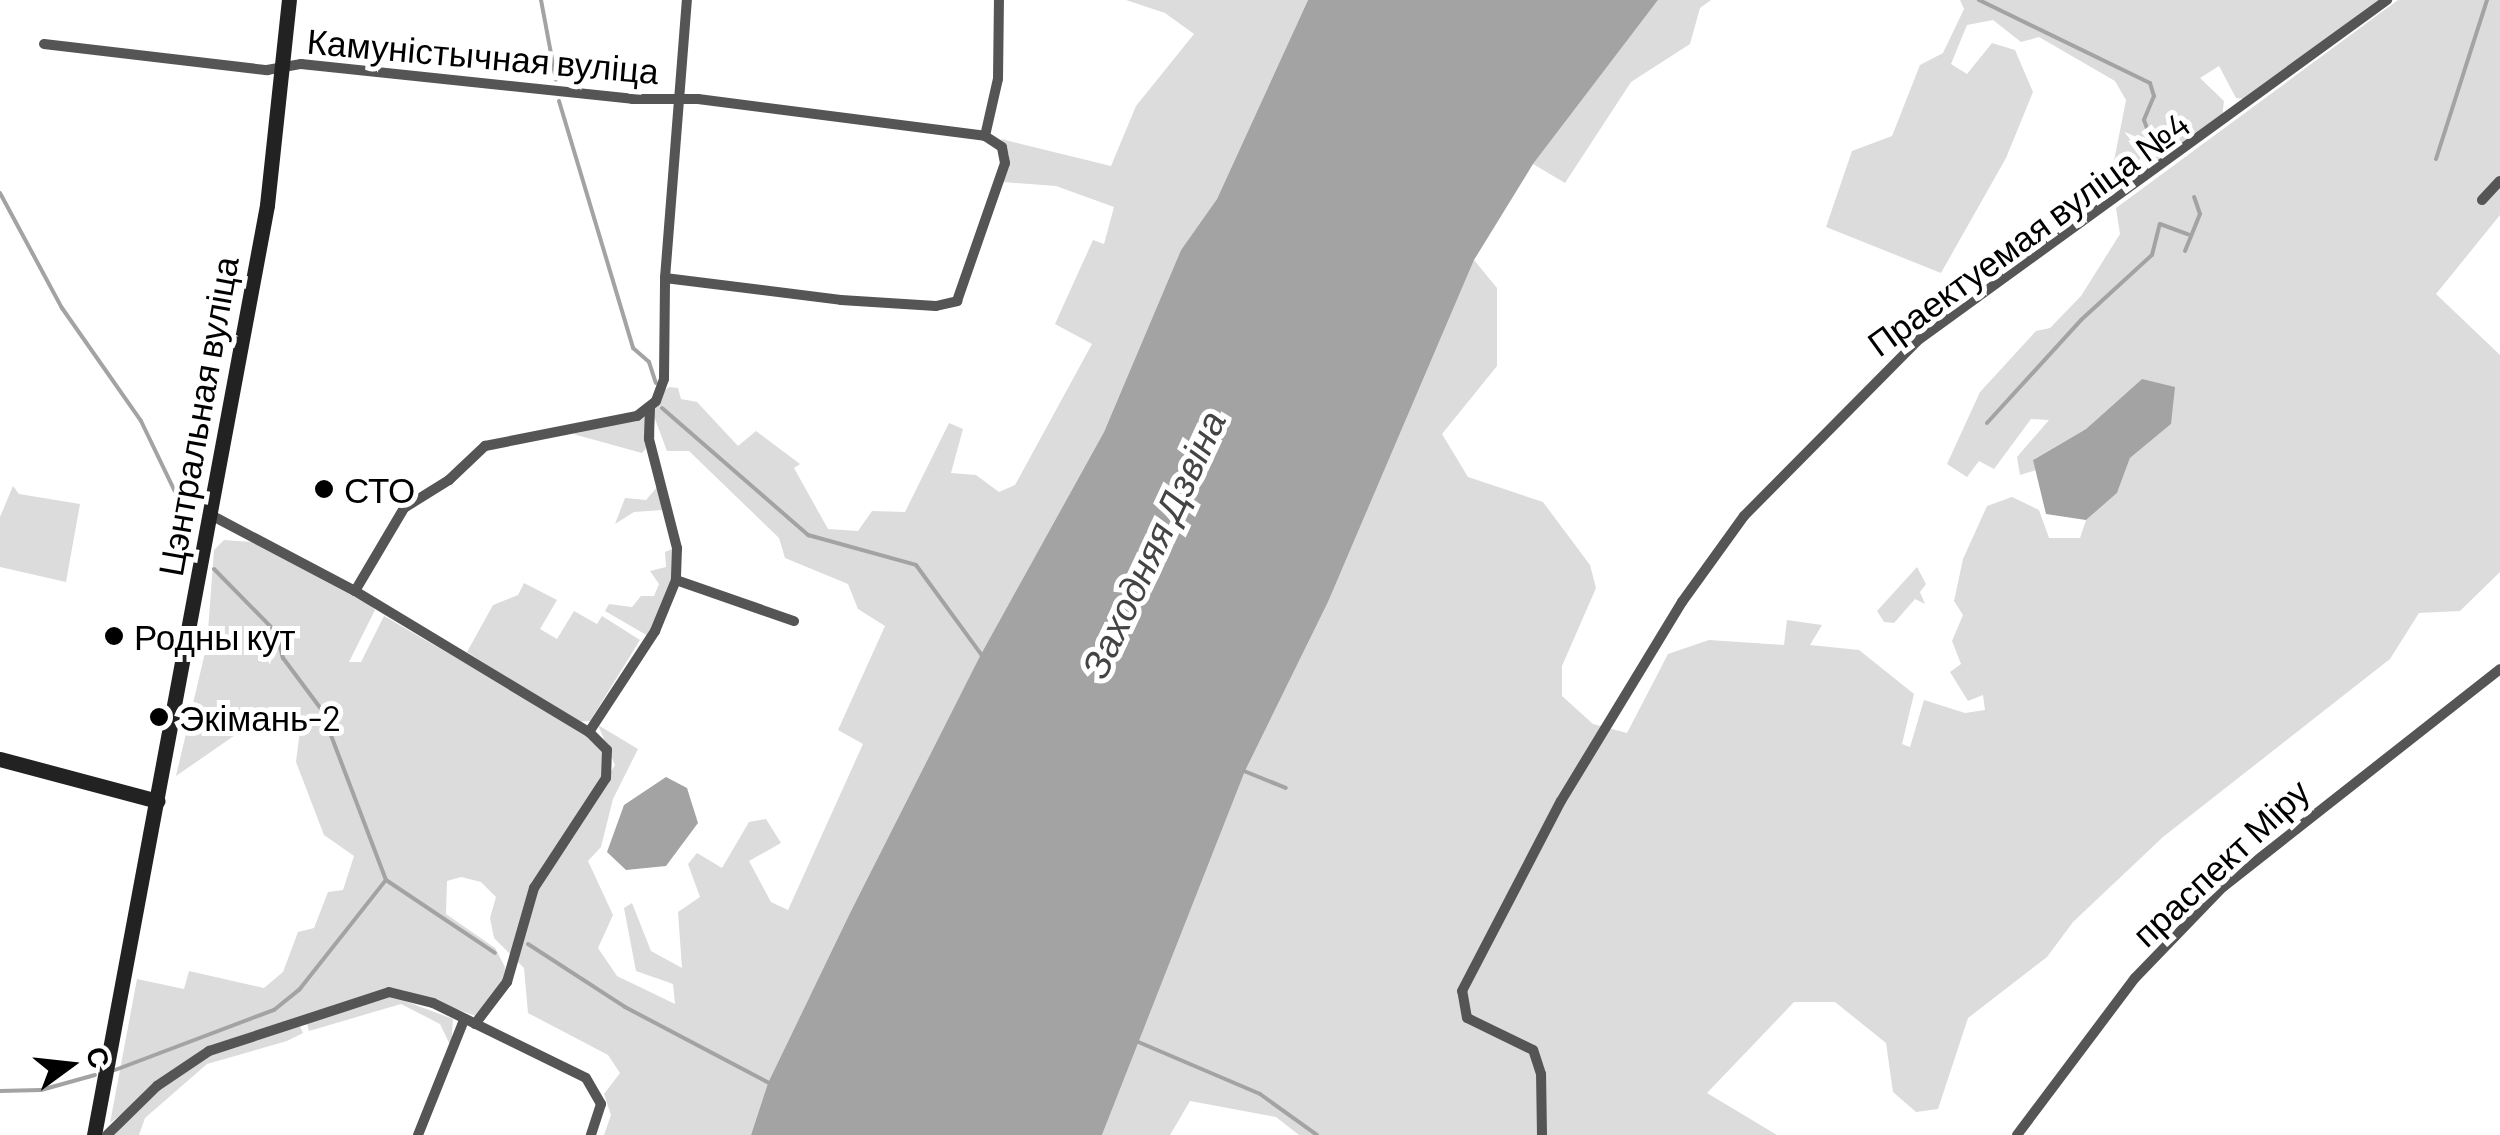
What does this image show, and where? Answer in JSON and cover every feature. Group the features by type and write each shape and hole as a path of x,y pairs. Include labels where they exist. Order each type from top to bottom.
{"main road":[{"name":"Цэнтральная вуліца","path":"94,1135 267,205 290,0"},
{"path":"0,759 158,801"}],"street":[{"name":"Камуністычная вуліца","path":"650,408 664,378 665,278 687,0"},
{"path":"665,278 841,300 953,304 1005,163 1002,147 985,136 998,79 999,0"},
{"name":"Праектуемая вуліца №4","path":"1542,1135 1541,1074 1533,1050 1477,1025 1461,1006 1462,992 1520,875 1682,602 1744,516 1809,443 1917,342 2387,0"},
{"name":"Камуністычная вуліца","path":"44,44 678,99 985,136"},
{"path":"2482,200 2500,181"},
{"path":"355,591 404,508 449,480 486,446 650,408 649,439 677,548 676,580 655,631 589,732"},
{"path":"209,514 355,591 589,732 606,750 606,778 534,888 507,982 469,1022 418,1135"},
{"path":"676,580 794,622"},
{"name":"праспект Міру","path":"2016,1135 2134,978 2223,887 2500,669"},
{"path":"107,1135 194,1059 258,1032 389,992 414,995 592,1084 601,1104 591,1135"}],"shaded area":[{"path":"1126,0 1308,0 1217,199 1181,250 1104,432 980,656 850,913 768,1083 751,1135 604,1135 611,1115 604,1094 620,1073 608,1055 528,1013 524,968 494,938 490,918 496,897 481,882 461,877 447,881 446,914 495,948 505,967 504,980 476,1016 402,990 372,993 207,1048 110,1123 137,979 184,989 189,971 264,988 283,972 298,932 314,928 328,892 343,890 354,856 324,835 296,762 300,730 254,722 176,776 207,644 214,550 224,540 252,542 370,605 375,610 349,662 361,662 384,616 587,734 603,751 606,769 537,889 615,765 598,725 638,749 613,799 601,847 588,861 613,915 598,948 617,976 675,1004 673,984 636,971 624,908 632,903 651,951 682,968 678,912 700,897 688,864 697,853 722,868 749,822 766,819 781,843 749,861 771,902 788,910 863,744 838,730 885,626 858,609 848,584 785,558 779,538 689,451 667,451 652,411 655,437 642,453 573,434 624,422 669,387 678,388 681,399 697,402 738,446 756,431 800,464 794,468 828,529 858,531 872,511 905,512 949,423 963,429 951,473 976,475 999,492 1015,485 1092,344 1055,324 1093,240 1104,244 1114,207 1056,186 1003,182 1009,155 1001,139 1111,166 1136,106 1194,34 1165,13"},
{"path":"1658,0 1711,0 1700,8 1690,44 1631,82 1565,183 1533,164"},
{"path":"1960,0 2378,0 2245,99 2236,98 2219,66 2200,78 2224,101 2222,118 2127,183 2113,166 2126,100 2115,81 2039,37 2021,42 1993,20 1967,25 1951,64 1967,74 1992,43 2015,50 2033,92 2006,158 1941,273 1826,227 1852,151 1892,136 1920,65 1943,53 1964,9"},
{"path":"2398,0 2500,0 2500,215 2436,294 2500,355 2500,572 2460,611 2419,613 2390,659 2163,837 2073,922 2047,957 1968,1018 1938,1109 1916,1112 1893,1092 1886,1043 1835,1002 1794,1002 1707,1093 1777,1135 1299,1135 1276,1117 1190,1101 1170,1135 1102,1135 1245,771 1328,602 1474,260 1497,288 1497,366 1442,434 1468,477 1543,502 1590,565 1596,588 1562,666 1562,696 1593,724 1627,733 1668,654 1709,640 1784,645 1787,620 1822,625 1810,645 1859,650 1914,694 1902,744 1910,747 1924,700 1965,713 1985,710 1983,695 1968,701 1950,672 1961,664 1952,641 1963,615 1954,601 1963,559 1987,506 2012,497 2039,510 2049,538 2080,538 2086,520 2117,493 2130,458 2171,424 2142,379 2086,429 2034,459 2036,470 2020,475 2017,457 2049,420 2031,419 1994,469 1979,461 1967,477 1947,464 1980,392 2036,331 2050,328 2081,296 2120,234 2116,208"},
{"path":"13,486 19,494 80,504 66,582 0,567 0,517"},
{"path":"658,486 663,510 634,512 615,524 625,498 646,500"},
{"path":"675,548 673,582 648,636 605,611 609,604 632,607 641,596 654,596 659,584 650,571 666,567 665,552"},
{"path":"1917,567 1926,584 1920,592 1925,604 1915,599 1894,623 1884,622 1877,611"},
{"path":"524,583 557,600 540,629 557,639 574,611 597,624 602,616 640,640 590,721 576,722 467,652 493,605 518,595"},
{"path":"389,995 453,1019 451,1047 440,1024 401,1004 309,1031 307,1024"},
{"path":"299,1024 303,1033 287,1041 207,1064 145,1118 139,1135 115,1135 142,1102 210,1054"}],"water":[{"name":"Заходняя Дзвіна","path":"1308,0 1658,0 1533,164 1474,260 1328,602 1245,771 1102,1135 751,1135 768,1083 850,913 980,656 1104,432 1181,250 1217,199"},
{"path":"2142,379 2175,387 2171,424 2130,458 2117,493 2086,520 2046,514 2033,460 2086,429"},
{"path":"666,777 687,788 698,823 666,866 626,870 607,852 624,805"}],"waterway":[{"path":"541,0 556,80"},
{"path":"1979,0 2150,83 2154,96 2144,120 2151,139"},
{"path":"2436,159 2487,0"},
{"path":"559,101 633,348 649,362 656,383"},
{"path":"0,193 62,308 141,421 194,531"},
{"path":"2185,251 2200,214 2194,197"},
{"path":"1987,423 2081,320 2152,255 2160,224 2188,234"},
{"path":"662,408 808,535 916,565 983,657"},
{"path":"214,569 277,633 283,658 321,709 386,880 495,953"},
{"path":"1244,771 1286,788"},
{"path":"115,1070 274,1010 299,990 386,880"},
{"path":"528,944 625,1007 771,1084"},
{"path":"1136,1041 1260,1094 1317,1135"},
{"path":"0,1091 41,1090 95,1075"}],"place":[{"name":"СТО","path":"324,489"},
{"name":"Родны кут","path":"114,636"},
{"name":"Экімань-2","path":"159,717"}]}
